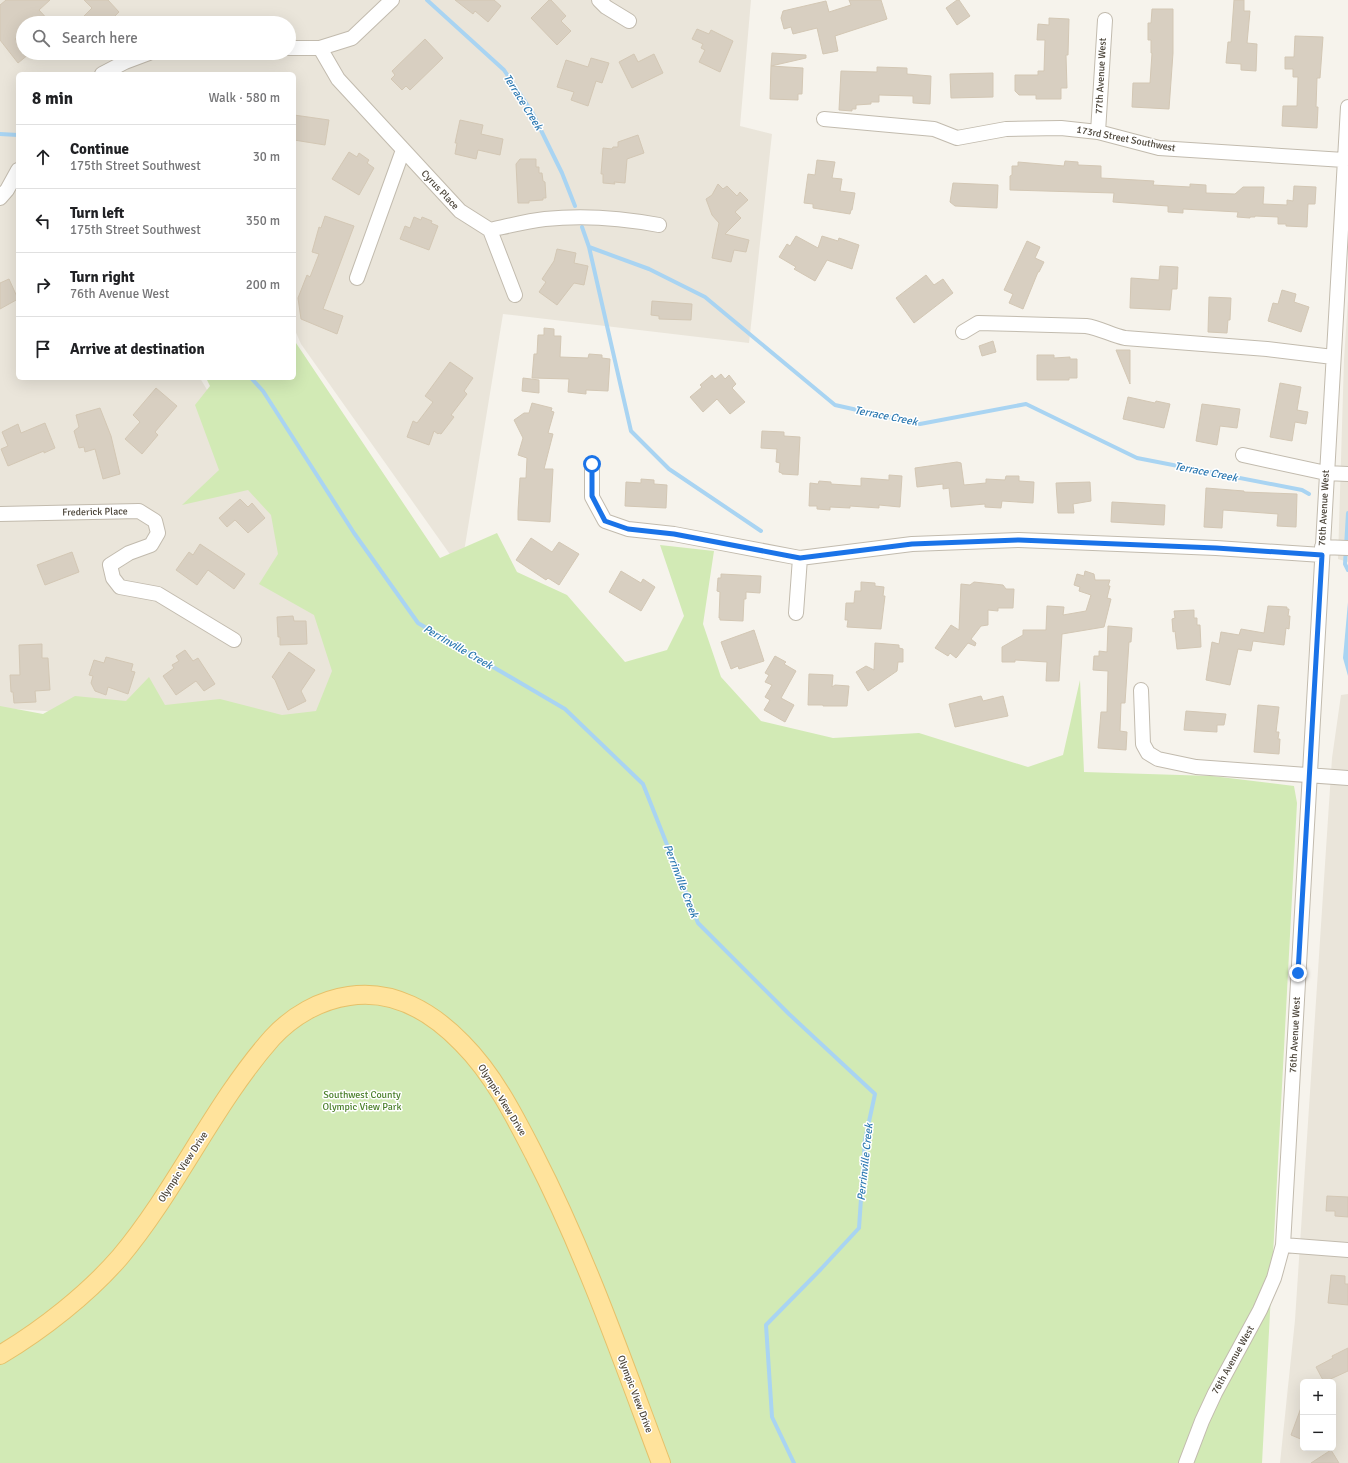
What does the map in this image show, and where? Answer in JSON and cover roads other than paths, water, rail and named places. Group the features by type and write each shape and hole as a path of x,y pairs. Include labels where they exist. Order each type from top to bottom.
{"main road":[{"name":"Olympic View Drive","path":"0,1355 18,1345 81,1296 121,1255 157,1206 231,1092 274,1036 291,1020 313,1007 345,996 376,994 392,997 410,1004 437,1020 464,1044 478,1060 502,1097 541,1168 577,1245 661,1463"}],"street":[{"path":"296,48 320,48 352,38 392,0"},
{"path":"599,0 606,7 629,21"},
{"name":"77th Avenue West","path":"1098,132 1104,20"},
{"name":"Cyrus Place","path":"320,48 338,79 460,211 490,230"},
{"path":"106,72 130,60"},
{"name":"76th Avenue West","path":"1186,1463 1202,1420 1215,1393 1260,1310 1274,1278 1283,1245 1333,357 1344,254 1344,160 1348,107"},
{"name":"173rd Street Southwest","path":"824,119 934,129 957,138 1006,129 1060,128 1098,132 1159,148 1344,160"},
{"path":"357,278 404,150"},
{"path":"0,198 7,190 16,174"},
{"path":"515,295 490,230 545,219 586,218 633,220 659,225"},
{"path":"962,332 978,323 1086,326 1098,328 1125,338 1267,349 1333,357"},
{"path":"1243,455 1326,473 1348,474"},
{"path":"592,464 592,496 605,521 628,529 674,534 800,558 912,544 1019,540 1322,551 1348,548"},
{"name":"Frederick Place","path":"0,514 139,511 155,521 158,533 151,545 129,553 110,565 113,578 120,587 158,594 234,640"},
{"path":"796,613 800,558"},
{"path":"1141,690 1143,744 1148,753 1158,760 1196,767 1348,778"},
{"path":"1283,1245 1348,1250"}],"water":[{"path":"1348,602 1348,676 1343,658"}],"waterway":[{"name":"Terrace Creek","path":"427,0 504,70 532,112 562,173 575,206"},
{"name":"Perrinville Creek","path":"0,134 16,135"},
{"name":"Terrace Creek","path":"582,227 589,247 649,269 705,297 835,405 920,424 1026,404 1137,458 1302,490 1309,494"},
{"path":"589,247 631,431 669,469 761,531"},
{"name":"Perrinville Creek","path":"253,380 263,391 354,533 418,623 565,709 643,784 698,923 789,1014 875,1094 865,1140 859,1228 766,1325 772,1417 794,1463"},
{"name":"Terrace Creek","path":"1348,513 1345,564 1348,570"}],"park label":[{"name":"Southwest County Olympic View Park","path":"362,1100"}]}
